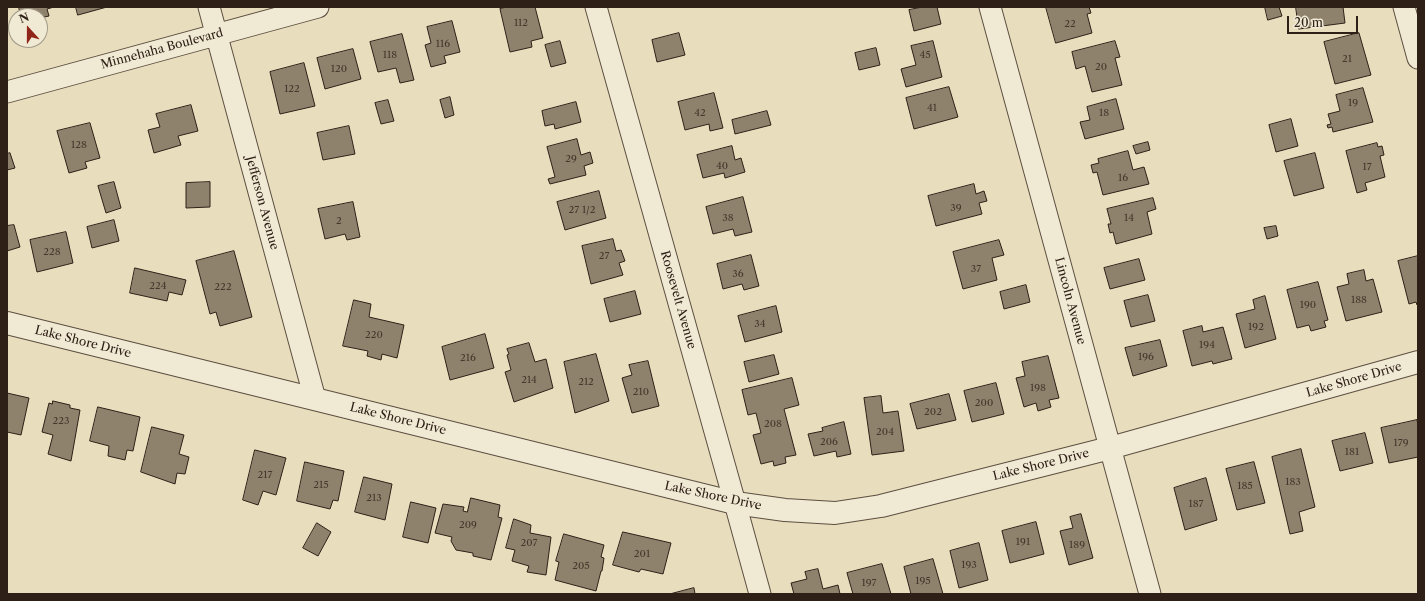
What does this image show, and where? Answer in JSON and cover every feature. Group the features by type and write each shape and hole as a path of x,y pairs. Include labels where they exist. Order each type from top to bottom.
{"street":[{"name":"Jefferson Avenue","path":"209,7 315,399"},
{"name":"Minnehaha Boulevard","path":"7,92 318,7"},
{"name":"Roosevelt Avenue","path":"596,7 760,594"},
{"name":"Lincoln Avenue","path":"990,7 1150,594"},
{"path":"1404,7 1418,58"},
{"name":"Lake Shore Drive","path":"7,323 735,503 785,510 835,513 881,506 1110,448 1418,362"}],"building":[{"path":"19,7 54,7 48,9"},
{"path":"76,7 107,7 78,15"},
{"path":"507,7 535,7 543,38 531,41 532,47 510,52 500,9"},
{"path":"923,7 937,7 941,24 914,31 909,10"},
{"path":"1046,7 1089,7 1091,13 1087,14 1092,33 1056,43"},
{"path":"1265,7 1279,7 1282,16 1268,20"},
{"path":"1296,7 1343,7 1345,23 1299,29"},
{"path":"452,21 460,52 444,56 446,63 431,67 425,45 431,43 427,27"},
{"path":"679,33 685,55 657,62 652,40"},
{"path":"1359,33 1371,75 1335,84 1324,42"},
{"path":"402,34 414,80 400,83 396,68 378,72 370,42"},
{"path":"560,41 566,63 551,67 545,45"},
{"path":"933,41 942,77 906,87 901,69 916,65 911,46"},
{"path":"1115,41 1120,57 1115,58 1122,85 1092,92 1085,66 1076,69 1072,52"},
{"path":"876,48 880,65 859,70 855,53"},
{"path":"353,49 361,79 325,89 317,58"},
{"path":"304,63 315,106 280,114 270,72"},
{"path":"949,87 958,117 914,129 906,98"},
{"path":"1363,88 1373,122 1333,132 1332,127 1328,128 1327,125 1331,124 1328,114 1340,111 1336,95"},
{"path":"714,93 723,128 710,131 709,124 685,130 678,102"},
{"path":"450,97 454,115 445,118 440,100"},
{"path":"1116,99 1124,129 1085,139 1080,122 1090,120 1087,107"},
{"path":"388,100 394,121 381,124 375,103"},
{"path":"576,102 581,122 555,129 554,124 545,126 542,111"},
{"path":"191,105 198,131 178,136 181,145 154,153 148,130 160,127 156,114"},
{"path":"767,111 771,125 735,134 732,120"},
{"path":"1291,119 1298,146 1276,152 1269,125"},
{"path":"90,123 100,158 85,162 87,168 69,173 57,131"},
{"path":"349,126 355,154 323,160 317,133"},
{"path":"577,139 581,155 590,152 593,163 584,166 586,175 550,184 548,179 555,177 547,147"},
{"path":"1148,142 1150,150 1136,154 1133,146"},
{"path":"1377,143 1378,147 1382,146 1384,155 1380,156 1385,177 1365,183 1367,190 1357,193 1346,151"},
{"path":"732,146 735,160 741,158 745,172 725,178 724,173 703,178 697,155"},
{"path":"1128,151 1133,170 1144,167 1149,184 1103,195 1097,172 1093,173 1091,165 1099,163 1098,159"},
{"path":"10,153 15,168 7,170 7,154"},
{"path":"1315,153 1324,188 1294,196 1284,161"},
{"path":"114,182 121,208 106,213 98,186"},
{"path":"210,182 210,207 186,208 186,183"},
{"path":"974,184 976,194 984,191 987,201 979,203 982,214 936,226 928,196"},
{"path":"599,191 606,218 565,230 557,202"},
{"path":"743,197 752,232 735,236 733,229 713,234 706,207"},
{"path":"1153,198 1156,209 1147,212 1152,234 1116,244 1113,232 1110,233 1108,224 1111,224 1107,209"},
{"path":"353,202 360,237 347,240 345,234 325,239 318,209"},
{"path":"114,220 119,241 92,248 87,227"},
{"path":"14,225 20,247 7,251 7,226"},
{"path":"1276,226 1278,236 1267,239 1264,228"},
{"path":"66,232 73,263 37,272 30,240"},
{"path":"613,239 616,251 621,250 625,261 619,263 623,275 591,284 582,246"},
{"path":"999,240 1004,255 992,258 997,280 963,289 953,252"},
{"path":"234,251 252,317 220,326 216,312 210,314 196,261"},
{"path":"751,255 759,286 744,290 742,284 723,289 717,264"},
{"path":"1418,256 1417,305 1416,302 1409,304 1398,261"},
{"path":"1139,259 1145,280 1110,289 1104,268"},
{"path":"135,268 186,280 182,295 169,292 167,301 130,293"},
{"path":"1364,270 1366,281 1373,279 1382,312 1346,321 1337,287 1349,284 1347,274"},
{"path":"1318,282 1328,320 1324,321 1326,327 1311,331 1309,325 1297,328 1287,290"},
{"path":"1026,285 1030,302 1004,309 1000,292"},
{"path":"635,291 641,314 610,322 604,299"},
{"path":"1148,295 1155,321 1131,327 1124,301"},
{"path":"1265,296 1276,339 1245,348 1236,314 1255,309 1253,300"},
{"path":"354,300 371,304 369,317 404,325 397,358 382,354 381,360 367,356 368,351 343,346"},
{"path":"776,306 782,332 745,342 738,316"},
{"path":"1202,326 1203,332 1223,327 1232,359 1213,364 1212,361 1192,366 1183,331"},
{"path":"485,334 494,368 450,380 442,347"},
{"path":"1160,340 1167,366 1133,376 1125,348"},
{"path":"529,343 535,362 546,359 553,388 514,402 505,372 511,370 507,349"},
{"path":"596,354 609,401 575,413 564,362"},
{"path":"774,355 779,374 749,382 744,362"},
{"path":"1048,356 1059,398 1049,400 1051,407 1038,411 1036,403 1024,407 1016,378 1025,376 1022,362"},
{"path":"648,361 659,406 632,413 622,378 632,375 629,365"},
{"path":"792,378 799,405 784,409 796,455 785,457 786,463 774,466 773,461 761,464 753,435 761,433 756,413 748,415 742,390"},
{"path":"996,383 1004,414 972,422 964,391"},
{"path":"7,393 29,398 21,435 7,432"},
{"path":"949,394 956,420 917,429 910,404"},
{"path":"881,396 883,413 898,411 904,451 872,455 864,398"},
{"path":"53,401 70,405 70,408 80,410 71,461 48,454 53,435 42,432 49,403 52,404"},
{"path":"98,407 140,417 133,451 127,450 125,460 108,456 109,446 90,441"},
{"path":"1417,420 1418,457 1389,463 1381,428"},
{"path":"844,422 851,454 837,457 836,451 814,456 808,434 823,431 822,428"},
{"path":"152,427 184,435 179,454 189,457 185,474 177,473 175,484 141,472"},
{"path":"1365,433 1373,463 1340,471 1332,441"},
{"path":"1301,449 1315,507 1299,512 1303,531 1290,534 1272,457"},
{"path":"255,450 286,458 276,495 263,491 258,505 243,500"},
{"path":"305,462 344,471 338,501 333,500 330,509 297,501"},
{"path":"1254,462 1265,503 1237,510 1226,469"},
{"path":"364,477 392,484 385,520 355,512"},
{"path":"1206,478 1217,520 1185,530 1174,488"},
{"path":"471,498 500,505 498,517 502,518 491,560 473,556 473,553 456,550 451,541 452,537 435,533 443,504 464,507 463,511 467,512"},
{"path":"411,502 436,508 428,543 403,537"},
{"path":"1081,514 1093,558 1069,565 1060,531 1073,528 1070,517"},
{"path":"514,519 531,525 530,533 551,537 546,575 527,572 529,566 512,561 515,550 506,548"},
{"path":"1036,522 1044,554 1010,563 1002,531"},
{"path":"317,523 331,532 318,556 303,548"},
{"path":"623,532 671,543 663,574 641,569 639,572 613,565"},
{"path":"564,534 604,545 601,557 604,558 602,571 596,591 555,580 559,562 556,561"},
{"path":"979,543 988,580 959,588 950,551"},
{"path":"933,559 943,594 911,594 904,567"},
{"path":"882,564 891,594 853,594 847,573"},
{"path":"818,569 823,589 838,585 840,594 794,594 791,583 807,579 805,572"},
{"path":"694,588 695,594 670,594"}]}
